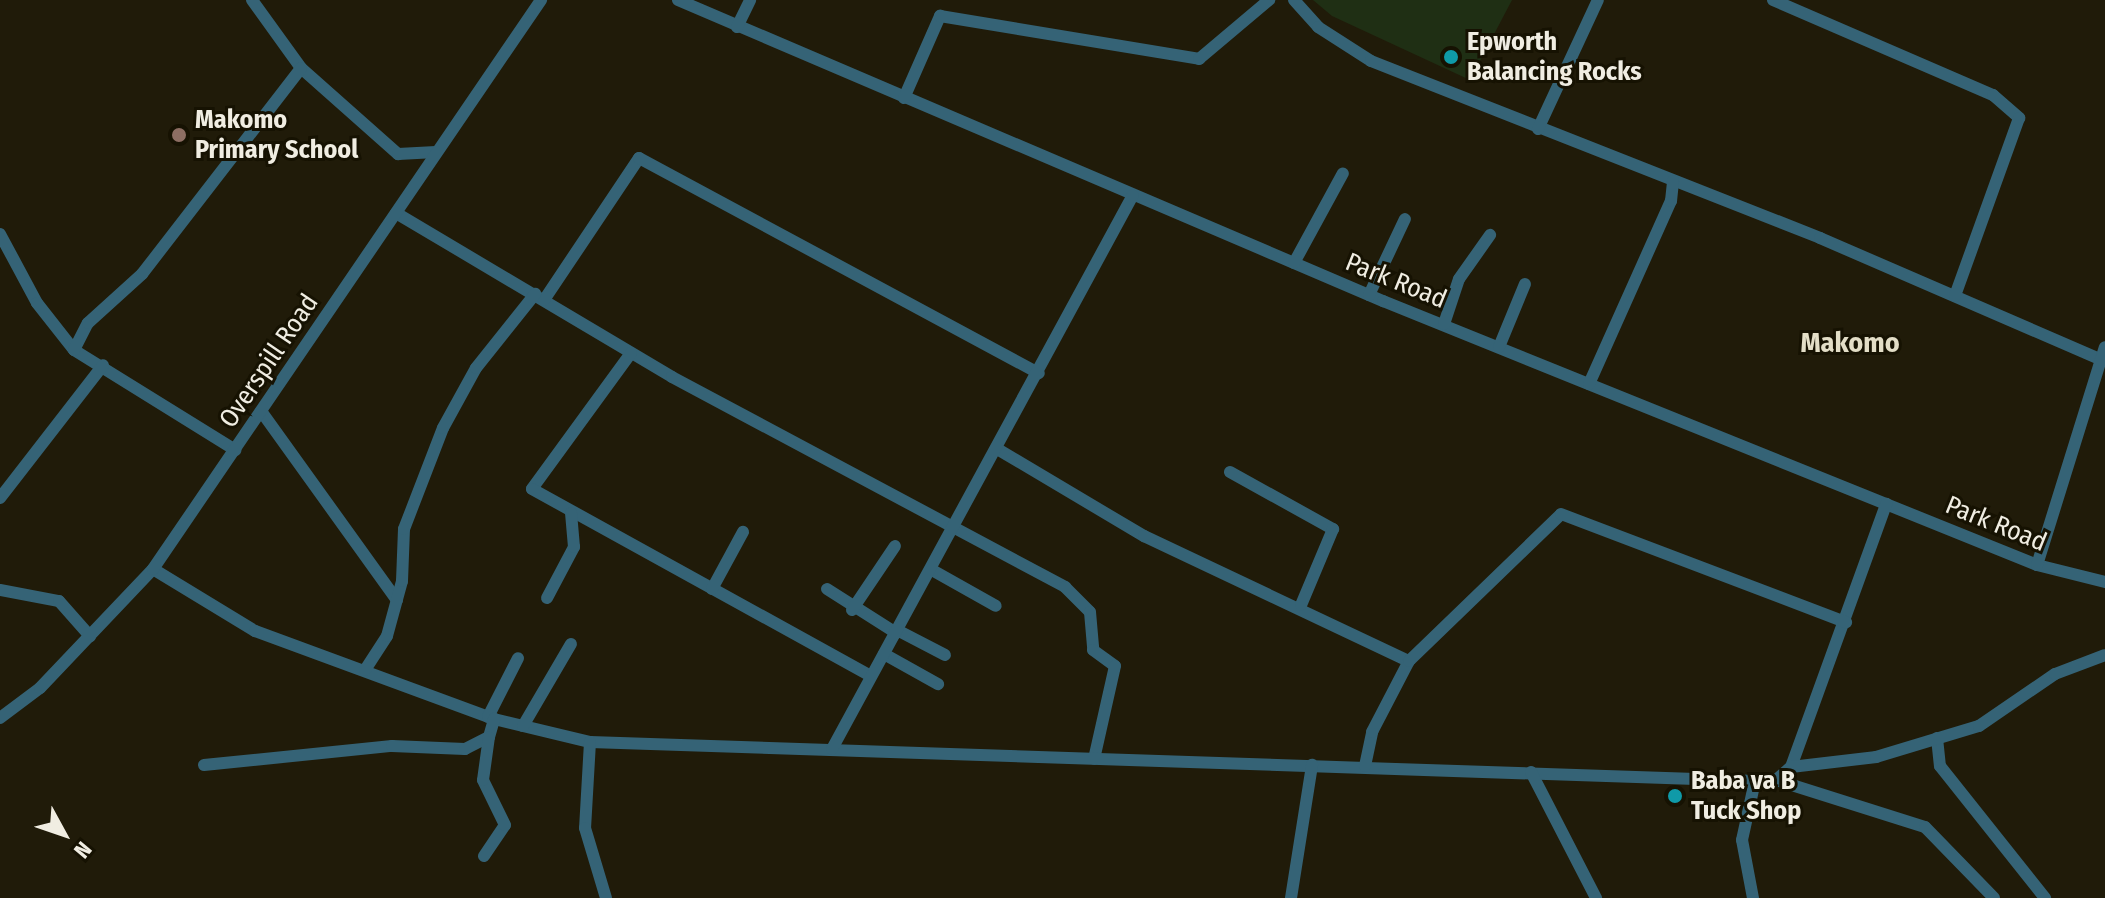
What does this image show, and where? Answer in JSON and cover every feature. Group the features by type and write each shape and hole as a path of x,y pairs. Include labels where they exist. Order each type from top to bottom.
{"street":[{"path":"252,0 301,68 398,154 436,152"},
{"name":"Overspill Road","path":"0,718 90,636 153,569 541,0"},
{"name":"Park Road","path":"678,0 1369,295 2037,565 2105,582"},
{"path":"737,27 750,0"},
{"path":"904,98 940,16 1199,59 1269,0"},
{"path":"1294,0 1318,27 1371,61 2102,353 2037,565"},
{"path":"1538,129 1598,0"},
{"path":"1773,0 1993,95 2019,118 1955,296"},
{"path":"74,350 88,323 142,274 301,68"},
{"path":"365,670 386,640 397,600 404,529 443,428 476,368 539,297 639,158 1039,373"},
{"path":"1294,263 1343,173"},
{"path":"1589,384 1671,201 1673,181"},
{"path":"832,749 999,450 1133,195"},
{"path":"396,213 631,353 1065,587 1090,612 1087,640 1115,666 1094,759"},
{"path":"1369,295 1405,219"},
{"path":"0,234 37,303 74,350 103,365 235,450"},
{"path":"1444,324 1459,279 1490,235"},
{"path":"1499,347 1525,284"},
{"path":"631,353 532,489 871,676"},
{"path":"0,498 103,365"},
{"path":"261,411 397,600"},
{"path":"999,450 1144,536 1301,605 1409,661"},
{"path":"1230,472 1333,529 1301,605"},
{"path":"1776,780 1791,767 1846,622 1886,504"},
{"path":"547,598 574,547 571,513"},
{"path":"1365,766 1372,732 1409,661 1561,514 1846,622"},
{"path":"712,589 743,532"},
{"path":"852,610 895,546"},
{"path":"153,569 255,631 491,718 590,742 1776,780 1925,827 1994,898"},
{"path":"932,570 996,606"},
{"path":"827,589 852,610 945,655"},
{"path":"0,590 59,601 90,636"},
{"path":"523,726 571,644"},
{"path":"884,654 938,684"},
{"path":"1791,767 1876,757 1979,726 2055,674 2105,655"},
{"path":"484,856 505,825 483,780 491,718 518,658"},
{"path":"204,765 392,746 465,749 489,737"},
{"path":"1937,738 1940,766 2045,898"},
{"path":"590,742 585,828 606,898"},
{"path":"1291,898 1312,765"},
{"path":"1531,772 1596,898"},
{"path":"1753,898 1742,840 1755,781"}],"green space":[{"name":"Epworth Balancing Rocks","path":"1313,0 1512,0 1470,80 1332,16"}],"place":[{"name":"Epworth Balancing Rocks","path":"1451,57"},
{"name":"Makomo Primary School","path":"179,135"},
{"name":"Baba va B Tuck Shop","path":"1675,796"}],"district":[{"name":"Makomo","path":"1850,343"}]}
